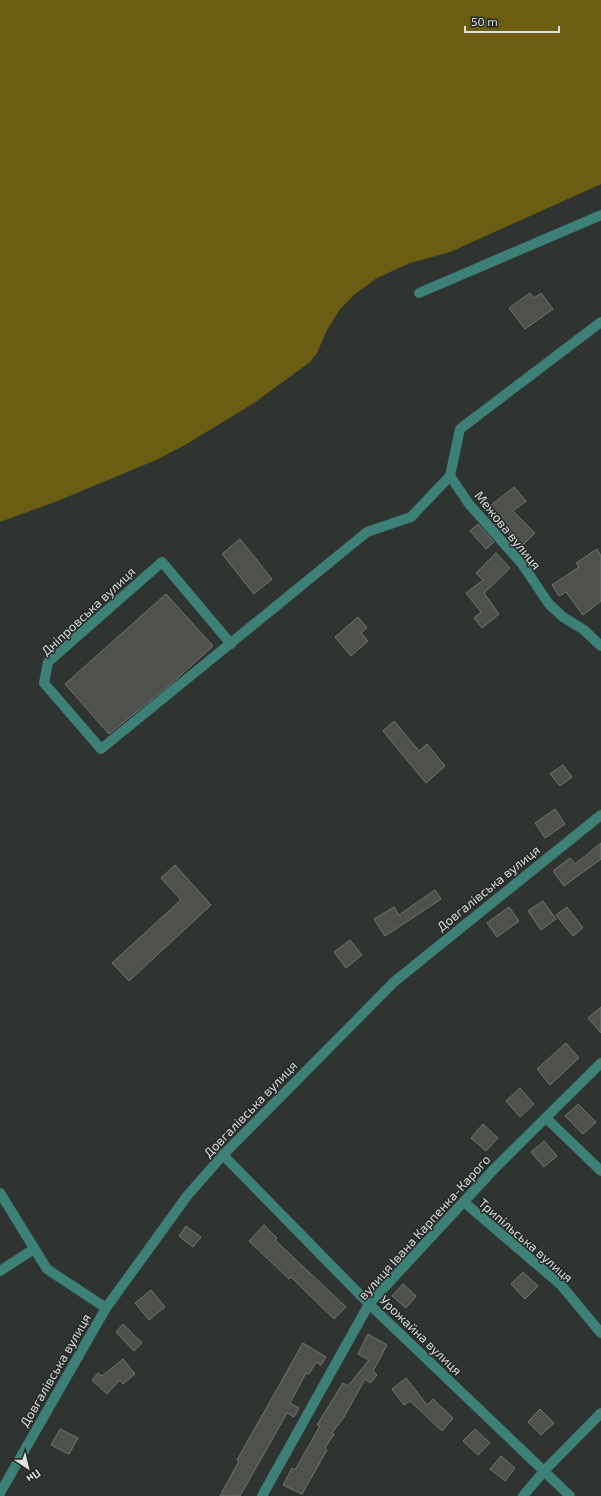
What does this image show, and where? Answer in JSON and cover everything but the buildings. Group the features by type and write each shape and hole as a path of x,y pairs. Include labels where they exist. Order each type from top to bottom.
{"street":[{"path":"419,293 601,215"},
{"path":"450,476 460,429 601,322"},
{"name":"Дніпровська вулиця","path":"231,644 162,562 48,662 44,683 101,749 231,644 367,532 412,517 450,476"},
{"name":"Межова вулиця","path":"450,476 470,504 522,564 550,604 563,618 584,630 601,646"},
{"name":"Довгалівська вулиця","path":"0,1493 106,1308 187,1196 223,1155 394,982 601,815"},
{"name":"вулиця Івана Карпенка-Карого","path":"262,1496 369,1304 465,1203 495,1168 601,1063"},
{"path":"546,1118 601,1171"},
{"name":"Урожайна вулиця","path":"223,1155 369,1304 570,1496"},
{"path":"0,1193 47,1269 106,1308"},
{"name":"Трипільська вулиця","path":"465,1203 560,1285 601,1333"},
{"path":"0,1271 34,1249"},
{"path":"523,1496 544,1471 601,1413"}],"shaded area":[{"path":"0,0 601,0 601,184 450,252 410,263 377,278 355,294 340,309 327,330 317,353 310,362 254,403 185,445 156,460 60,500 0,522"}]}
